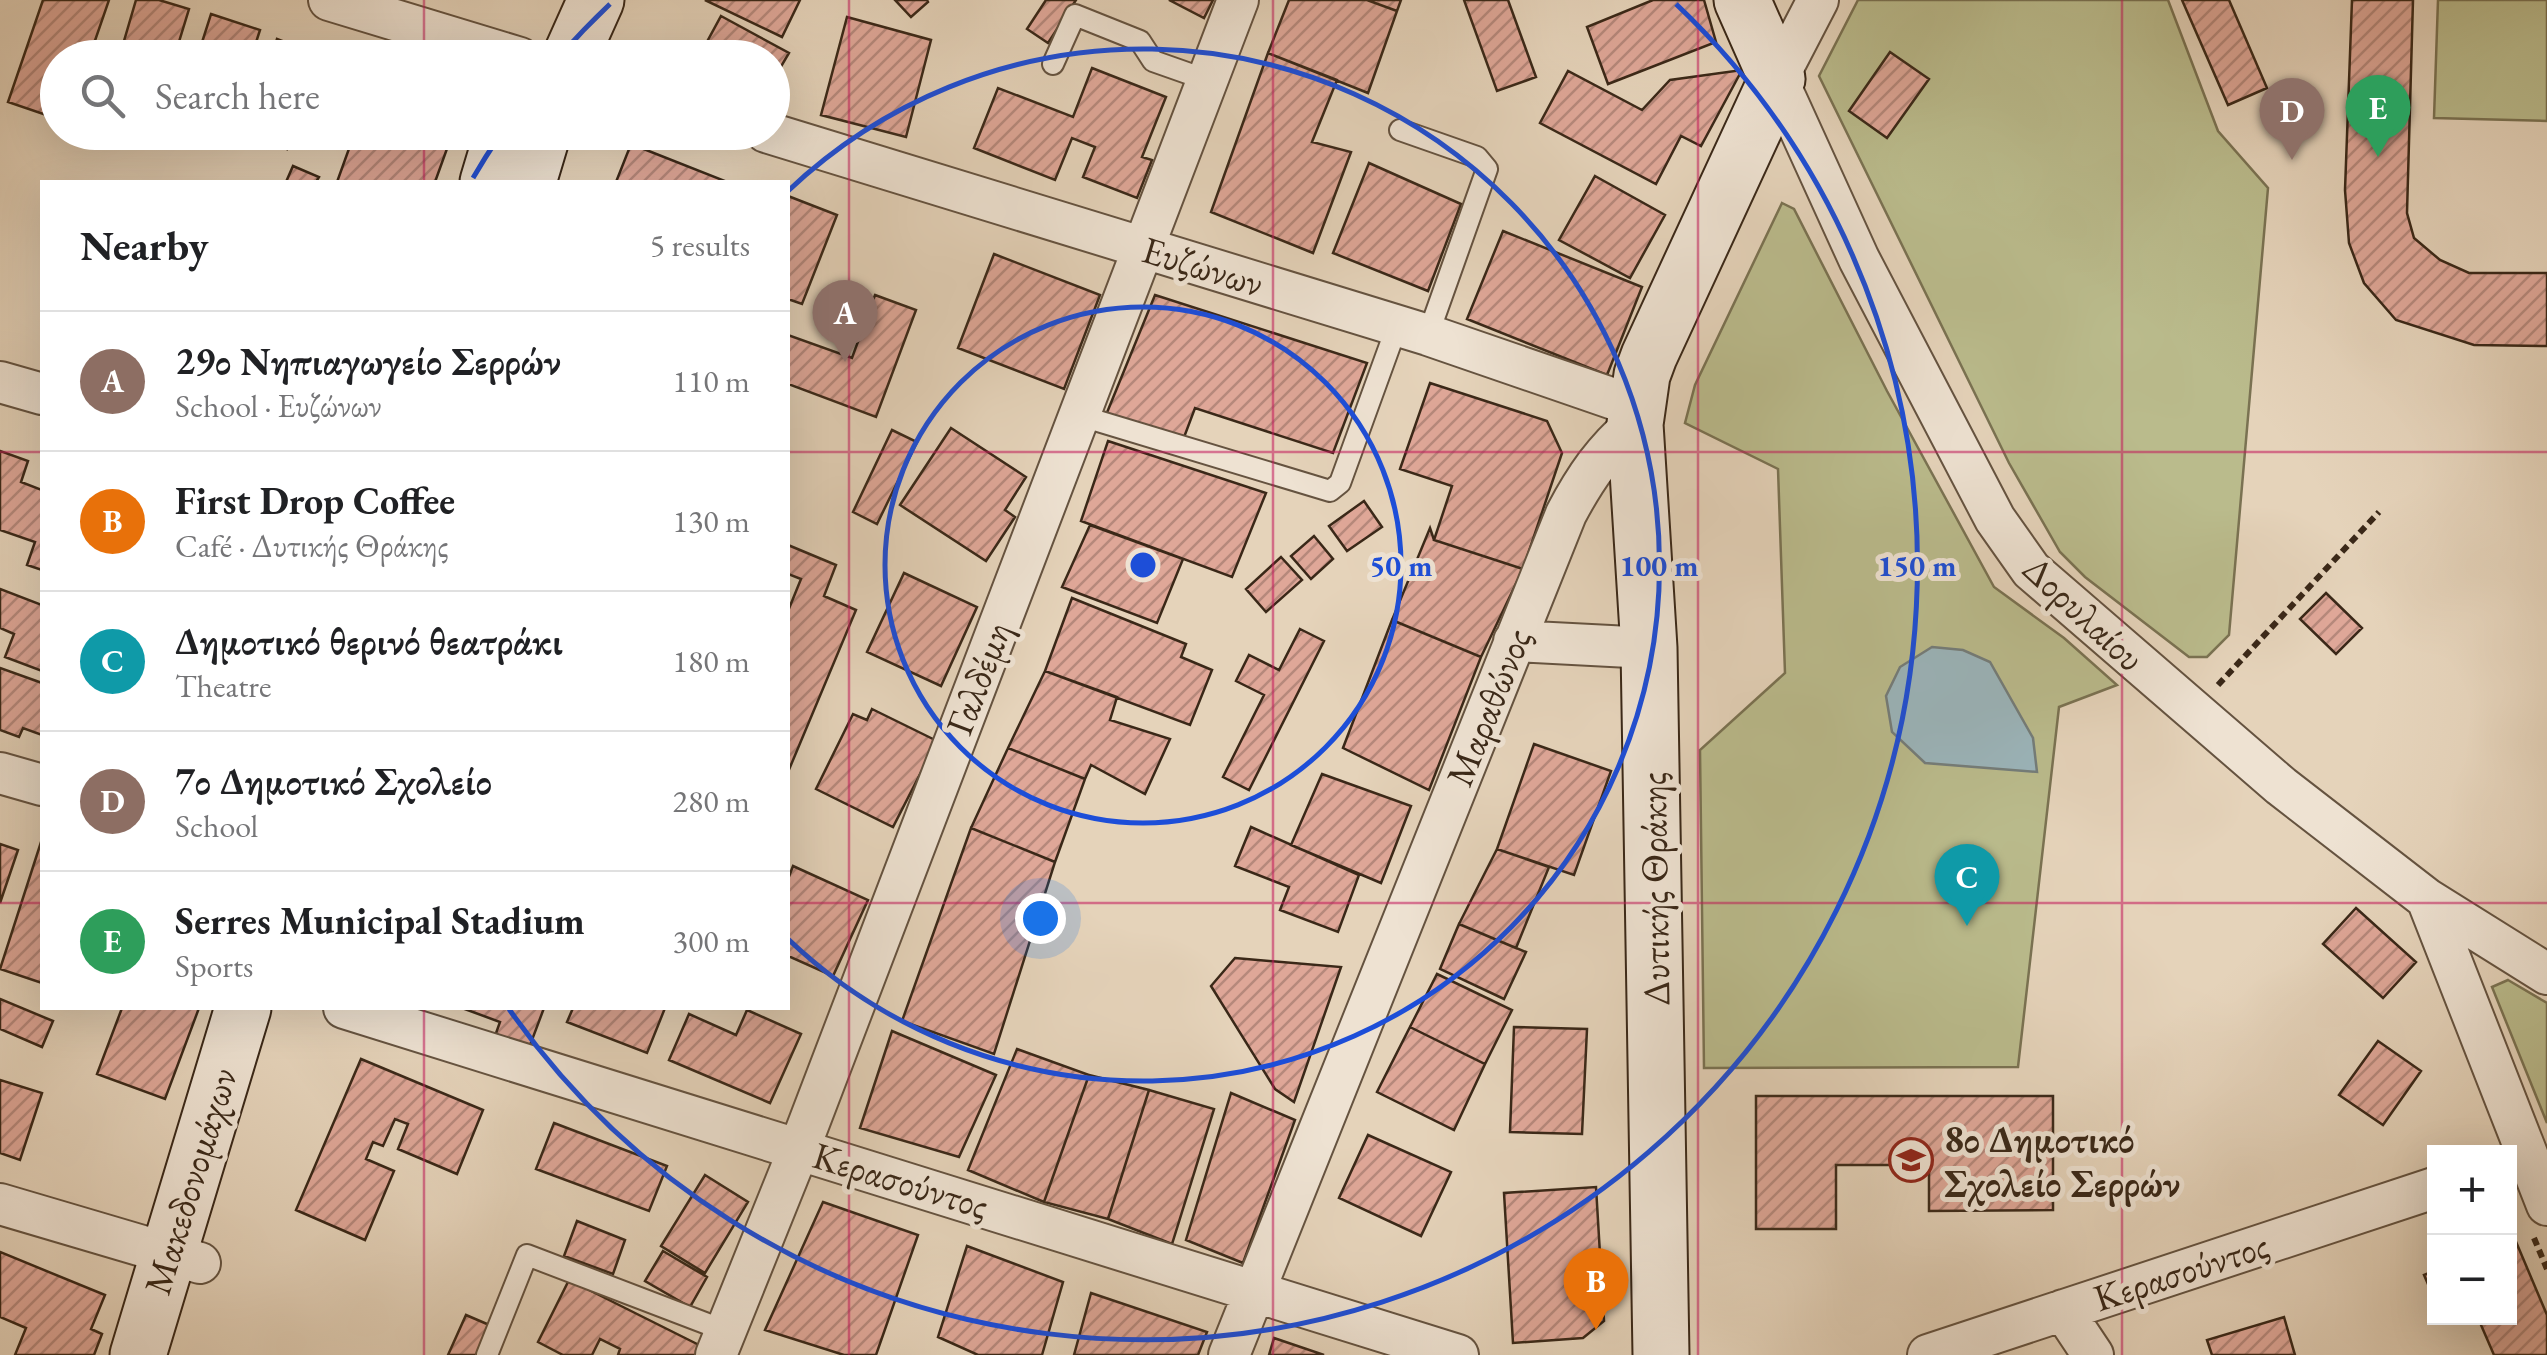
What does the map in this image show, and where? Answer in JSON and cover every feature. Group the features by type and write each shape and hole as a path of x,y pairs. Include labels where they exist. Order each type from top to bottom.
{"street":[{"path":"328,0 460,40"},
{"path":"537,40 554,0"},
{"path":"578,40 596,0"},
{"name":"Γαλδέμη","path":"721,1343 799,1149 1238,0"},
{"name":"Δορυλαίου","path":"1742,0 1859,258 1995,519 2031,570 2281,786 2427,899 2547,974"},
{"path":"1636,415 1649,356 1777,79 1818,0"},
{"name":"Ευζώνων","path":"790,139 1412,331 1636,415"},
{"path":"489,180 498,150"},
{"path":"529,180 538,150"},
{"path":"0,382 40,393"},
{"name":"Μαραθώνος","path":"1229,1355 1566,514 1588,473 1636,415"},
{"name":"Δυτικής Θράκης","path":"1636,415 1649,648 1660,1355"},
{"path":"1514,640 1649,648"},
{"path":"0,773 40,785"},
{"path":"2427,899 2547,1205"},
{"name":"Μακεδονομάχων","path":"173,1355 184,1258 243,1010"},
{"name":"Μακεδονομάχων","path":"138,1355 184,1258 277,1010"},
{"name":"Κερασούντος","path":"350,1010 1458,1355"},
{"name":"Κερασούντος","path":"1928,1355 2427,1190"},
{"path":"0,1204 184,1258"},
{"path":"2064,1310 2093,1355"}],"lane":[{"path":"1052,64 1076,16 1140,40 1152,61 1207,80"},
{"path":"1078,415 1330,492 1340,483 1486,170 1477,157 1400,130"},
{"path":"487,1355 528,1256 721,1343"}],"path":[{"path":"2193,712 2379,512"}],"green space":[{"path":"1858,0 2168,0 2218,131 2268,188 2229,635 2207,657 2189,657 2085,577 2060,552 2009,463 1819,76"},
{"path":"2438,0 2547,0 2547,121 2434,118"},
{"path":"1782,203 1794,209 1994,587 2064,638 2117,685 2059,707 2018,1067 1704,1068 1700,750 1785,673 1778,469 1685,423 1695,385"},
{"path":"2508,980 2547,1003 2547,1123 2492,987"}],"water":[{"path":"1932,647 1963,650 1990,662 2033,738 2037,772 1925,763 1892,732 1886,696 1900,667"}],"building":[{"path":"43,0 109,0 95,40 40,40 40,113 8,102"},
{"path":"136,0 159,0 189,9 180,40 124,40"},
{"path":"705,0 800,0 782,37"},
{"path":"895,0 927,0 928,2 911,17"},
{"path":"1046,0 1076,0 1048,43 1027,29"},
{"path":"1169,0 1213,0 1204,18"},
{"path":"1289,0 1367,0 1397,11 1368,93 1268,53"},
{"path":"1367,0 1401,0 1397,11"},
{"path":"1464,0 1508,0 1536,77 1497,91"},
{"path":"1653,0 1704,0 1716,42 1608,84 1587,27"},
{"path":"2182,0 2229,0 2267,88 2228,105"},
{"path":"2352,0 2413,0 2407,213 2414,238 2440,260 2469,273 2547,273 2547,346 2474,345 2396,320 2364,283 2349,243 2345,190"},
{"path":"211,14 260,30 257,40 203,40"},
{"path":"721,16 765,40 708,40"},
{"path":"847,17 931,40 906,137 821,115"},
{"path":"1890,52 1929,79 1887,138 1849,111"},
{"path":"1268,53 1337,80 1312,142 1351,152 1313,253 1211,212"},
{"path":"1092,68 1166,97 1142,157 1152,160 1137,198 1083,177 1095,147 1072,138 1055,180 974,148 998,88 1073,117"},
{"path":"1742,70 1701,146 1681,136 1656,184 1540,123 1568,71 1642,110 1670,80"},
{"path":"349,150 447,150 436,180 338,180"},
{"path":"629,150 646,150 722,180 617,180"},
{"path":"1369,163 1461,204 1428,291 1333,253"},
{"path":"293,166 319,177 317,180 287,180"},
{"path":"1595,176 1665,215 1630,278 1559,240"},
{"path":"790,197 837,215 802,304 790,300"},
{"path":"1503,231 1642,287 1607,375 1467,319"},
{"path":"994,254 1100,295 1064,389 958,348"},
{"path":"875,295 916,310 876,417 790,385 790,336 852,358"},
{"path":"1155,295 1367,363 1333,453 1195,408 1183,440 1106,415"},
{"path":"1430,383 1547,421 1562,453 1523,569 1434,540 1452,486 1400,469"},
{"path":"951,428 1026,477 1005,510 1015,517 986,561 900,505"},
{"path":"892,430 917,442 877,524 853,512"},
{"path":"1108,441 1266,493 1232,577 1081,521"},
{"path":"0,451 28,461 21,482 40,489 40,569 27,565 35,542 0,530"},
{"path":"1364,501 1382,527 1347,551 1329,526"},
{"path":"1090,525 1183,559 1157,623 1062,587"},
{"path":"1430,528 1434,540 1523,569 1481,657 1392,620"},
{"path":"1314,536 1333,559 1311,579 1291,556"},
{"path":"790,546 836,565 824,596 856,610 790,767 790,606 801,579 790,575"},
{"path":"1281,557 1302,580 1266,612 1246,589"},
{"path":"904,573 977,607 941,686 867,652"},
{"path":"0,589 40,604 40,670 5,657 14,634 0,628"},
{"path":"2326,593 2362,628 2336,654 2300,619"},
{"path":"1072,598 1186,644 1181,657 1212,670 1190,725 1045,671"},
{"path":"1392,620 1481,657 1429,790 1343,748"},
{"path":"1300,629 1324,641 1249,790 1223,777 1264,695 1236,681 1249,655 1279,670"},
{"path":"0,668 40,682 40,734 23,728 19,737 0,730"},
{"path":"1045,671 1117,697 1110,720 1170,739 1145,794 1091,765 1085,779 1008,748"},
{"path":"872,709 937,741 893,827 816,789 853,714 867,720"},
{"path":"1534,744 1611,771 1574,875 1497,849"},
{"path":"1008,748 1085,779 1055,862 971,828"},
{"path":"1322,774 1411,806 1381,883 1291,845"},
{"path":"1251,827 1359,875 1338,932 1280,910 1289,887 1235,866"},
{"path":"971,828 1055,862 994,1054 902,1021"},
{"path":"0,844 18,850 0,903"},
{"path":"40,845 40,982 0,969"},
{"path":"1497,849 1549,867 1516,948 1459,924"},
{"path":"793,866 868,900 833,976 790,957"},
{"path":"2356,908 2416,962 2383,998 2323,944"},
{"path":"1459,924 1526,952 1504,999 1440,969"},
{"path":"1235,958 1341,967 1294,1102 1275,1089 1211,986"},
{"path":"1437,974 1512,1010 1485,1064 1410,1027"},
{"path":"0,999 53,1021 42,1047 0,1029"},
{"path":"121,1010 198,1010 165,1099 97,1074"},
{"path":"467,1010 543,1010 529,1048 495,1036 500,1022"},
{"path":"572,1010 664,1010 647,1053 567,1022"},
{"path":"747,1010 801,1034 770,1103 669,1060 689,1014 736,1035"},
{"path":"1410,1027 1485,1064 1454,1130 1377,1092"},
{"path":"1514,1027 1587,1029 1582,1134 1510,1132"},
{"path":"892,1031 996,1075 959,1157 860,1128"},
{"path":"2378,1041 2421,1071 2383,1125 2339,1095"},
{"path":"1017,1049 1089,1075 1044,1202 968,1170"},
{"path":"361,1059 483,1110 457,1174 398,1149 408,1124 395,1119 383,1146 373,1142 366,1159 394,1171 365,1240 296,1210"},
{"path":"1089,1075 1149,1090 1108,1219 1044,1202"},
{"path":"0,1080 42,1093 20,1160 0,1153"},
{"path":"1149,1090 1214,1109 1172,1244 1108,1219"},
{"path":"1231,1093 1295,1120 1243,1263 1186,1240"},
{"path":"1756,1096 2053,1096 2053,1210 1929,1211 1929,1165 1836,1165 1836,1229 1756,1229"},
{"path":"554,1123 667,1166 649,1211 536,1169"},
{"path":"1368,1135 1451,1172 1421,1236 1339,1198"},
{"path":"705,1175 748,1202 705,1273 661,1246"},
{"path":"1596,1187 1604,1321 1583,1338 1513,1343 1504,1193"},
{"path":"823,1202 918,1235 876,1355 844,1355 765,1330"},
{"path":"577,1221 625,1240 613,1274 564,1256"},
{"path":"2517,1244 2547,1315 2547,1355 2494,1355 2481,1325 2517,1325"},
{"path":"967,1246 1063,1282 1042,1355 978,1355 938,1337"},
{"path":"663,1251 707,1277 690,1307 645,1281"},
{"path":"0,1252 105,1295 91,1329 102,1334 94,1355 15,1355 26,1328 0,1317"},
{"path":"569,1280 711,1351 709,1355 618,1355 620,1349 600,1339 592,1355 563,1355 538,1342"},
{"path":"1091,1293 1207,1332 1198,1355 1074,1355"},
{"path":"466,1315 494,1327 482,1355 448,1355"},
{"path":"2284,1317 2295,1355 2212,1355 2207,1340"},
{"path":"1274,1338 1324,1355 1269,1355"}],"place":[{"name":"Serres Municipal Stadium","path":"2378,157"},
{"name":"7ο Δημοτικό Σχολείο","path":"2292,160"},
{"name":"29ο Νηπιαγωγείο Σερρών","path":"845,362"},
{"name":"Δημοτικό θερινό θεατράκι","path":"1967,926"},
{"name":"8ο Δημοτικό Σχολείο Σερρών","path":"1911,1160"},
{"name":"First Drop Coffee","path":"1596,1330"}]}
